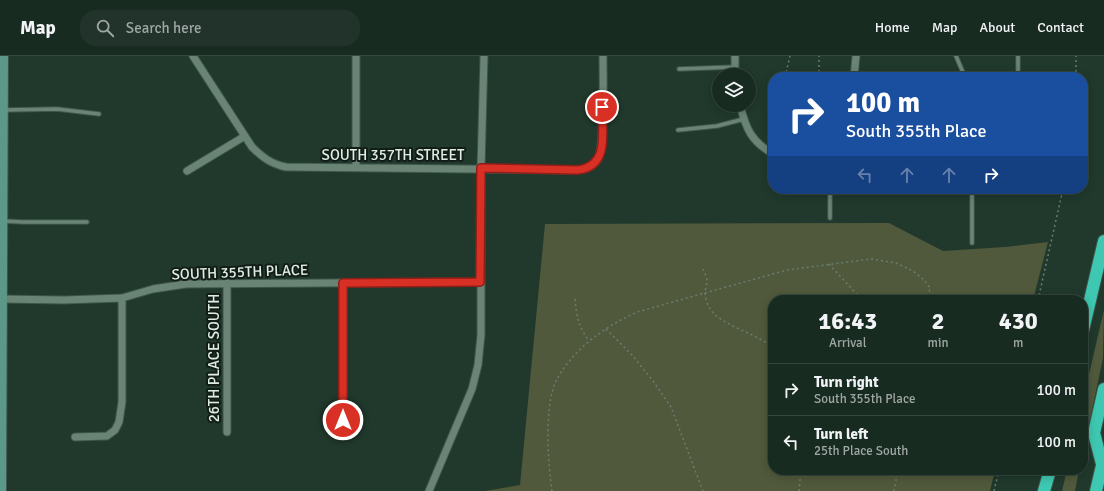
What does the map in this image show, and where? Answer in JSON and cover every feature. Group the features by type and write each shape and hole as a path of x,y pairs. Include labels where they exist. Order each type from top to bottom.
{"highway":[{"path":"1088,308 1104,241"},
{"path":"1088,315 1104,274"},
{"path":"1097,490 1103,460 1094,433 1104,388"},
{"path":"1044,491 1049,475"}],"street":[{"path":"1,491 3,56"},
{"path":"187,171 245,136 193,56"},
{"path":"356,56 356,168"},
{"path":"429,491 472,389 478,365 481,335 481,168 484,56"},
{"name":"SOUTH 357TH STREET","path":"245,136 252,147 269,162 286,168 481,168 577,170 587,168 595,164 602,148 603,56"},
{"path":"734,67 735,56"},
{"path":"854,72 856,56"},
{"path":"742,112 750,134 757,143 768,151"},
{"name":"SOUTH 355TH PLACE","path":"1,299 64,300 122,298 153,289 186,284 480,282"},
{"path":"343,283 343,435"},
{"name":"26TH PLACE SOUTH","path":"227,284 227,432"},
{"path":"75,437 107,436 115,430 119,422 122,402 122,298"}],"lane":[{"path":"956,56 963,72"},
{"path":"1018,56 1018,72"},
{"path":"679,69 734,67"},
{"path":"3,110 57,109 99,114"},
{"path":"678,130 717,126 744,119"},
{"path":"830,194 830,218"},
{"path":"972,194 972,242"},
{"path":"2,221 88,222"}],"path":[{"path":"786,72 790,56"},
{"path":"819,56 819,72"},
{"path":"1076,56 1076,72"},
{"path":"1039,295 1062,194"},
{"path":"552,491 549,460 549,407 556,382 570,360 589,341 618,321 637,312 787,270 871,259 896,263 913,271 924,280 930,288 929,295"},
{"path":"830,264 858,295"},
{"path":"703,269 707,280 704,293 709,307 715,315 728,324 748,332 768,345"},
{"path":"574,299 576,314 580,326 589,341"},
{"path":"606,329 632,355 653,381 671,407 703,491"},
{"path":"799,491 801,475"},
{"path":"894,491 897,475"},
{"path":"994,491 998,475"}],"green space":[{"path":"889,223 943,251 1005,247 1048,242 1034,295 768,295 768,475 994,475 990,491 485,491 520,485 545,224"},
{"path":"1104,310 1103,358 1088,428 1088,379"},
{"path":"1066,475 1078,475 1075,491 1062,491"}],"route":[{"path":"343,420 343,283 480,282 481,168 577,170 592,166 598,160 602,148 602,107"}]}
